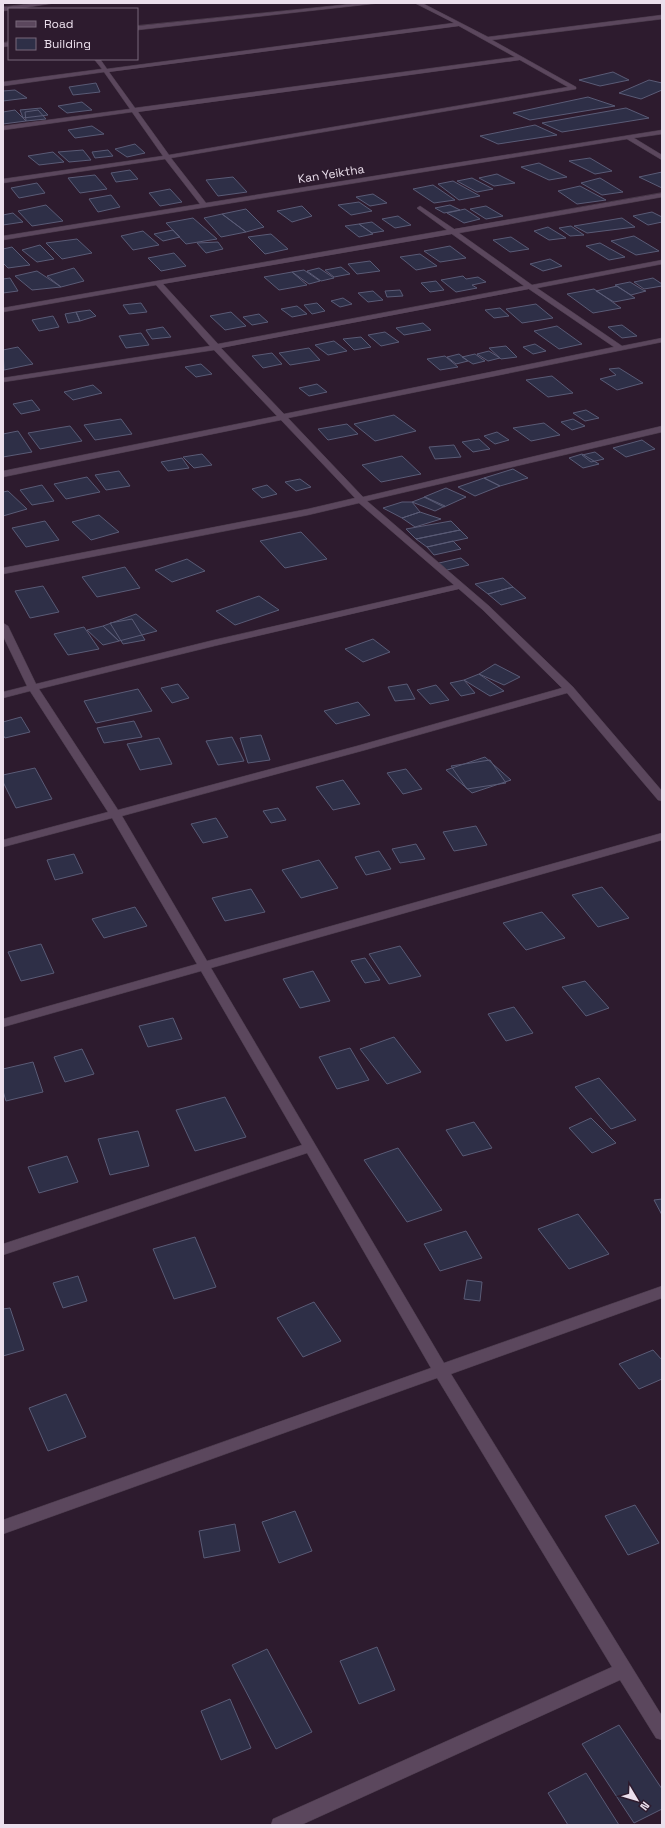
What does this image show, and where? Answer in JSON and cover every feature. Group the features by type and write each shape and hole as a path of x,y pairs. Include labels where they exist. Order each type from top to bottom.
{"street":[{"path":"11,8 52,3"},
{"path":"138,28 377,3"},
{"path":"3,181 167,157 574,88 460,24 418,3"},
{"path":"487,39 662,17"},
{"path":"3,84 460,24"},
{"path":"3,128 520,58"},
{"path":"98,60 167,157 204,205"},
{"name":"Kan Yeiktha","path":"3,238 662,132"},
{"path":"629,138 662,158"},
{"path":"3,310 662,195"},
{"path":"420,208 529,286 620,348"},
{"path":"3,380 216,347 529,286 662,262"},
{"path":"158,283 216,347 361,500 486,608 569,689 662,798"},
{"path":"3,474 662,340"},
{"path":"3,571 308,512 662,429"},
{"path":"3,695 214,643 461,586"},
{"path":"3,626 33,688 115,814 441,1371 662,1732"},
{"path":"3,844 353,750 569,689"},
{"path":"3,1023 662,836"},
{"path":"3,1250 310,1147"},
{"path":"3,1527 662,1292"},
{"path":"280,1825 624,1670"}],"building":[{"path":"613,72 629,80 600,86 579,80"},
{"path":"649,80 662,83 662,90 641,99 619,93"},
{"path":"96,83 100,92 73,95 69,87"},
{"path":"15,90 27,98 3,101 3,91"},
{"path":"588,97 615,106 530,120 513,113"},
{"path":"82,102 92,110 67,113 58,106"},
{"path":"41,108 48,115 23,118 20,110"},
{"path":"626,108 649,118 562,132 542,123"},
{"path":"15,110 26,121 3,124 3,112"},
{"path":"38,110 46,119 26,121 25,112"},
{"path":"535,125 557,135 498,144 480,136"},
{"path":"92,126 104,134 75,138 68,130"},
{"path":"135,144 145,153 127,157 115,149"},
{"path":"83,150 91,160 69,162 58,152"},
{"path":"108,150 113,156 95,158 92,152"},
{"path":"53,152 64,162 39,165 28,156"},
{"path":"590,158 612,171 595,174 569,161"},
{"path":"539,163 567,177 549,180 521,167"},
{"path":"130,170 138,179 116,182 111,173"},
{"path":"662,172 662,188 639,177"},
{"path":"497,174 515,183 494,186 479,178"},
{"path":"95,175 107,189 80,193 68,178"},
{"path":"233,177 247,192 218,196 206,180"},
{"path":"472,178 493,189 477,192 457,181"},
{"path":"600,178 623,192 602,195 581,183"},
{"path":"453,181 480,196 459,200 438,184"},
{"path":"37,183 45,193 19,198 11,188"},
{"path":"433,185 455,200 434,203 413,189"},
{"path":"580,186 606,200 577,204 558,191"},
{"path":"170,189 182,202 160,206 149,193"},
{"path":"373,194 387,203 370,206 356,197"},
{"path":"111,195 120,207 98,212 89,199"},
{"path":"359,202 372,211 351,215 338,205"},
{"path":"46,205 63,221 32,226 18,211"},
{"path":"450,205 460,210 444,213 435,208"},
{"path":"302,206 312,216 292,222 277,211"},
{"path":"486,206 503,216 486,219 470,209"},
{"path":"246,209 264,227 246,232 222,214"},
{"path":"465,209 480,219 464,223 447,213"},
{"path":"652,212 662,217 662,222 648,225 633,216"},
{"path":"13,213 23,222 3,225 3,215"},
{"path":"222,214 246,232 221,237 204,218"},
{"path":"398,216 411,225 395,228 382,219"},
{"path":"193,218 217,239 186,244 166,223"},
{"path":"622,218 635,227 587,233 574,226"},
{"path":"372,222 384,231 372,233 359,224"},
{"path":"359,224 373,234 359,237 345,226"},
{"path":"571,226 584,235 570,236 559,228"},
{"path":"548,227 566,238 549,240 534,231"},
{"path":"173,230 180,237 163,241 154,234"},
{"path":"143,231 159,245 133,250 121,236"},
{"path":"271,234 288,249 265,254 248,237"},
{"path":"634,236 659,251 636,255 611,241"},
{"path":"511,237 529,249 510,252 493,240"},
{"path":"77,239 92,253 62,259 46,243"},
{"path":"218,242 223,249 206,253 197,243"},
{"path":"600,243 625,257 609,260 586,246"},
{"path":"40,245 54,259 37,262 22,250"},
{"path":"450,246 466,258 440,262 424,251"},
{"path":"12,247 30,265 8,268 3,263 3,249"},
{"path":"174,253 186,266 161,271 148,258"},
{"path":"420,254 437,266 416,270 400,257"},
{"path":"550,259 562,266 543,271 530,264"},
{"path":"370,261 380,271 357,274 348,264"},
{"path":"341,267 350,274 334,277 325,270"},
{"path":"74,268 84,281 61,287 47,276"},
{"path":"319,268 334,278 321,281 307,271"},
{"path":"304,270 320,281 309,284 292,272"},
{"path":"37,271 61,287 32,290 15,276"},
{"path":"292,272 307,285 279,290 264,277"},
{"path":"463,276 466,279 478,277 486,282 472,285 477,288 456,292 441,280"},
{"path":"10,278 18,291 3,293 3,279"},
{"path":"653,278 662,284 662,286 644,289 634,282"},
{"path":"436,281 444,290 430,292 421,283"},
{"path":"630,282 646,291 631,295 615,285"},
{"path":"617,286 635,298 614,302 596,291"},
{"path":"594,289 621,308 593,313 567,294"},
{"path":"400,290 403,296 387,297 385,291"},
{"path":"373,291 383,300 368,302 358,293"},
{"path":"343,298 352,304 340,307 331,301"},
{"path":"141,303 147,312 129,314 123,305"},
{"path":"317,303 325,311 312,314 304,305"},
{"path":"536,304 553,318 522,323 506,309"},
{"path":"297,306 307,314 292,317 281,309"},
{"path":"500,308 509,316 494,318 485,310"},
{"path":"90,310 96,316 80,321 76,312"},
{"path":"76,312 80,321 68,323 65,314"},
{"path":"231,312 246,326 225,330 210,316"},
{"path":"259,314 268,322 252,325 243,317"},
{"path":"53,316 59,327 39,331 32,320"},
{"path":"423,323 431,330 404,335 396,328"},
{"path":"622,325 637,336 622,338 608,327"},
{"path":"557,326 582,344 559,349 534,331"},
{"path":"163,327 171,337 152,339 146,330"},
{"path":"385,332 399,342 381,346 368,335"},
{"path":"141,333 149,345 126,348 119,336"},
{"path":"361,337 371,347 354,350 343,339"},
{"path":"334,341 347,351 328,355 315,345"},
{"path":"535,344 546,351 533,354 523,347"},
{"path":"506,346 517,357 501,359 489,348"},
{"path":"18,347 33,364 4,370 3,350"},
{"path":"309,348 320,360 290,365 279,353"},
{"path":"489,351 500,358 488,361 477,354"},
{"path":"272,353 282,364 263,368 252,356"},
{"path":"459,354 468,361 456,364 447,357"},
{"path":"475,354 485,361 473,364 462,357"},
{"path":"445,356 458,367 440,370 427,359"},
{"path":"201,364 212,374 196,377 185,367"},
{"path":"619,368 643,383 617,390 600,379 616,375 609,369"},
{"path":"552,376 573,393 548,397 526,380"},
{"path":"317,384 327,392 309,396 299,388"},
{"path":"93,385 102,393 73,400 64,392"},
{"path":"32,400 40,410 21,414 13,404"},
{"path":"586,410 599,418 585,421 573,413"},
{"path":"394,415 416,431 375,441 354,424"},
{"path":"121,419 132,434 95,440 84,425"},
{"path":"573,419 585,426 572,430 561,422"},
{"path":"544,423 560,435 531,441 513,428"},
{"path":"347,424 358,434 328,440 318,429"},
{"path":"70,426 82,441 40,449 28,433"},
{"path":"18,431 32,452 3,457 3,434"},
{"path":"497,432 509,440 495,444 484,436"},
{"path":"479,439 490,449 473,452 462,442"},
{"path":"642,440 655,449 626,457 613,448"},
{"path":"454,445 461,457 435,459 429,447"},
{"path":"595,452 604,459 591,462 582,455"},
{"path":"202,454 212,465 194,468 183,457"},
{"path":"582,454 599,464 583,468 569,458"},
{"path":"402,456 421,474 381,482 362,465"},
{"path":"182,458 189,468 168,471 161,462"},
{"path":"513,469 528,478 500,486 484,478"},
{"path":"119,471 130,486 106,490 95,475"},
{"path":"87,477 100,492 66,499 54,484"},
{"path":"484,478 500,486 475,496 458,487"},
{"path":"300,479 311,487 296,491 285,482"},
{"path":"42,485 54,501 32,505 20,490"},
{"path":"267,485 277,494 262,498 252,489"},
{"path":"446,488 466,497 444,507 424,497"},
{"path":"8,491 27,509 3,516 3,492"},
{"path":"425,497 445,506 435,511 412,502"},
{"path":"402,502 412,502 420,512 402,518 383,508"},
{"path":"420,512 441,519 415,527 402,518"},
{"path":"99,515 119,532 91,540 72,522"},
{"path":"45,521 59,540 26,547 12,528"},
{"path":"451,521 460,530 416,539 406,529"},
{"path":"460,530 468,538 427,547 416,539"},
{"path":"301,532 327,559 285,568 260,541"},
{"path":"453,541 461,549 434,555 427,547"},
{"path":"461,558 469,565 447,570 439,563"},
{"path":"187,559 205,571 172,582 155,570"},
{"path":"125,567 140,588 97,597 82,577"},
{"path":"503,578 513,587 488,594 475,584"},
{"path":"43,586 59,612 30,618 15,591"},
{"path":"513,587 526,598 501,605 488,594"},
{"path":"259,596 279,610 235,625 216,611"},
{"path":"136,614 157,631 119,641 103,626"},
{"path":"132,619 145,640 123,644 110,623"},
{"path":"103,626 119,641 103,645 87,630"},
{"path":"84,627 99,649 68,655 54,634"},
{"path":"373,639 390,652 363,662 345,649"},
{"path":"495,664 520,677 504,685 479,674"},
{"path":"479,674 504,691 490,696 464,680"},
{"path":"464,680 475,693 461,696 450,683"},
{"path":"178,684 189,698 172,703 161,688"},
{"path":"407,684 415,699 395,701 388,687"},
{"path":"436,685 449,700 430,704 417,690"},
{"path":"138,689 152,711 96,723 84,701"},
{"path":"358,702 370,715 336,724 324,711"},
{"path":"21,717 30,732 5,738 3,735 3,722"},
{"path":"134,721 142,737 104,743 97,728"},
{"path":"261,735 270,760 248,763 240,738"},
{"path":"232,737 244,761 218,765 206,741"},
{"path":"159,738 172,764 140,770 127,744"},
{"path":"485,757 511,780 472,793 446,770"},
{"path":"490,760 506,783 467,789 451,766"},
{"path":"35,768 52,799 16,808 3,782 3,775"},
{"path":"406,769 422,789 403,794 387,773"},
{"path":"343,780 360,804 333,810 316,787"},
{"path":"278,808 286,820 271,823 263,811"},
{"path":"216,818 228,837 203,843 191,824"},
{"path":"476,826 487,845 454,851 443,832"},
{"path":"416,844 425,859 400,863 392,849"},
{"path":"379,851 391,869 366,875 355,857"},
{"path":"74,854 83,873 55,880 47,860"},
{"path":"319,860 338,888 301,898 282,870"},
{"path":"602,887 629,918 598,927 572,895"},
{"path":"251,889 265,912 225,921 212,898"},
{"path":"135,907 147,926 104,938 92,919"},
{"path":"542,912 565,938 526,950 503,923"},
{"path":"41,944 54,973 21,981 8,952"},
{"path":"400,946 421,976 389,984 369,954"},
{"path":"365,958 380,980 365,983 351,961"},
{"path":"313,971 330,1001 300,1008 283,979"},
{"path":"585,981 609,1008 586,1016 562,987"},
{"path":"514,1007 533,1033 506,1041 488,1014"},
{"path":"173,1018 182,1039 148,1047 139,1026"},
{"path":"394,1037 421,1072 387,1084 360,1049"},
{"path":"350,1048 369,1080 337,1089 319,1057"},
{"path":"82,1049 94,1074 65,1082 54,1057"},
{"path":"33,1062 43,1092 6,1101 3,1091 3,1069"},
{"path":"599,1078 636,1120 611,1129 575,1087"},
{"path":"225,1097 246,1137 195,1151 176,1110"},
{"path":"591,1118 616,1143 592,1153 569,1128"},
{"path":"474,1122 492,1148 463,1156 446,1130"},
{"path":"138,1131 149,1166 110,1175 98,1139"},
{"path":"398,1148 442,1210 407,1222 364,1160"},
{"path":"67,1156 78,1182 39,1193 28,1167"},
{"path":"662,1199 662,1215 654,1200"},
{"path":"578,1214 609,1254 569,1269 538,1229"},
{"path":"466,1231 482,1258 440,1271 424,1244"},
{"path":"195,1237 216,1287 174,1299 153,1249"},
{"path":"78,1276 87,1301 63,1308 53,1283"},
{"path":"467,1280 482,1282 480,1301 464,1299"},
{"path":"314,1302 341,1341 303,1357 277,1318"},
{"path":"10,1308 24,1350 3,1356 3,1309"},
{"path":"653,1350 662,1360 662,1379 639,1389 619,1364"},
{"path":"66,1394 86,1437 48,1451 29,1408"},
{"path":"635,1505 659,1543 628,1555 605,1516"},
{"path":"295,1511 312,1551 279,1563 262,1522"},
{"path":"235,1524 240,1551 204,1558 199,1531"},
{"path":"377,1647 395,1690 359,1704 340,1661"},
{"path":"267,1649 312,1732 276,1749 232,1665"},
{"path":"230,1699 251,1748 221,1760 201,1711"},
{"path":"619,1725 662,1789 662,1809 634,1823 582,1744"},
{"path":"586,1773 619,1825 568,1825 548,1793"}]}
